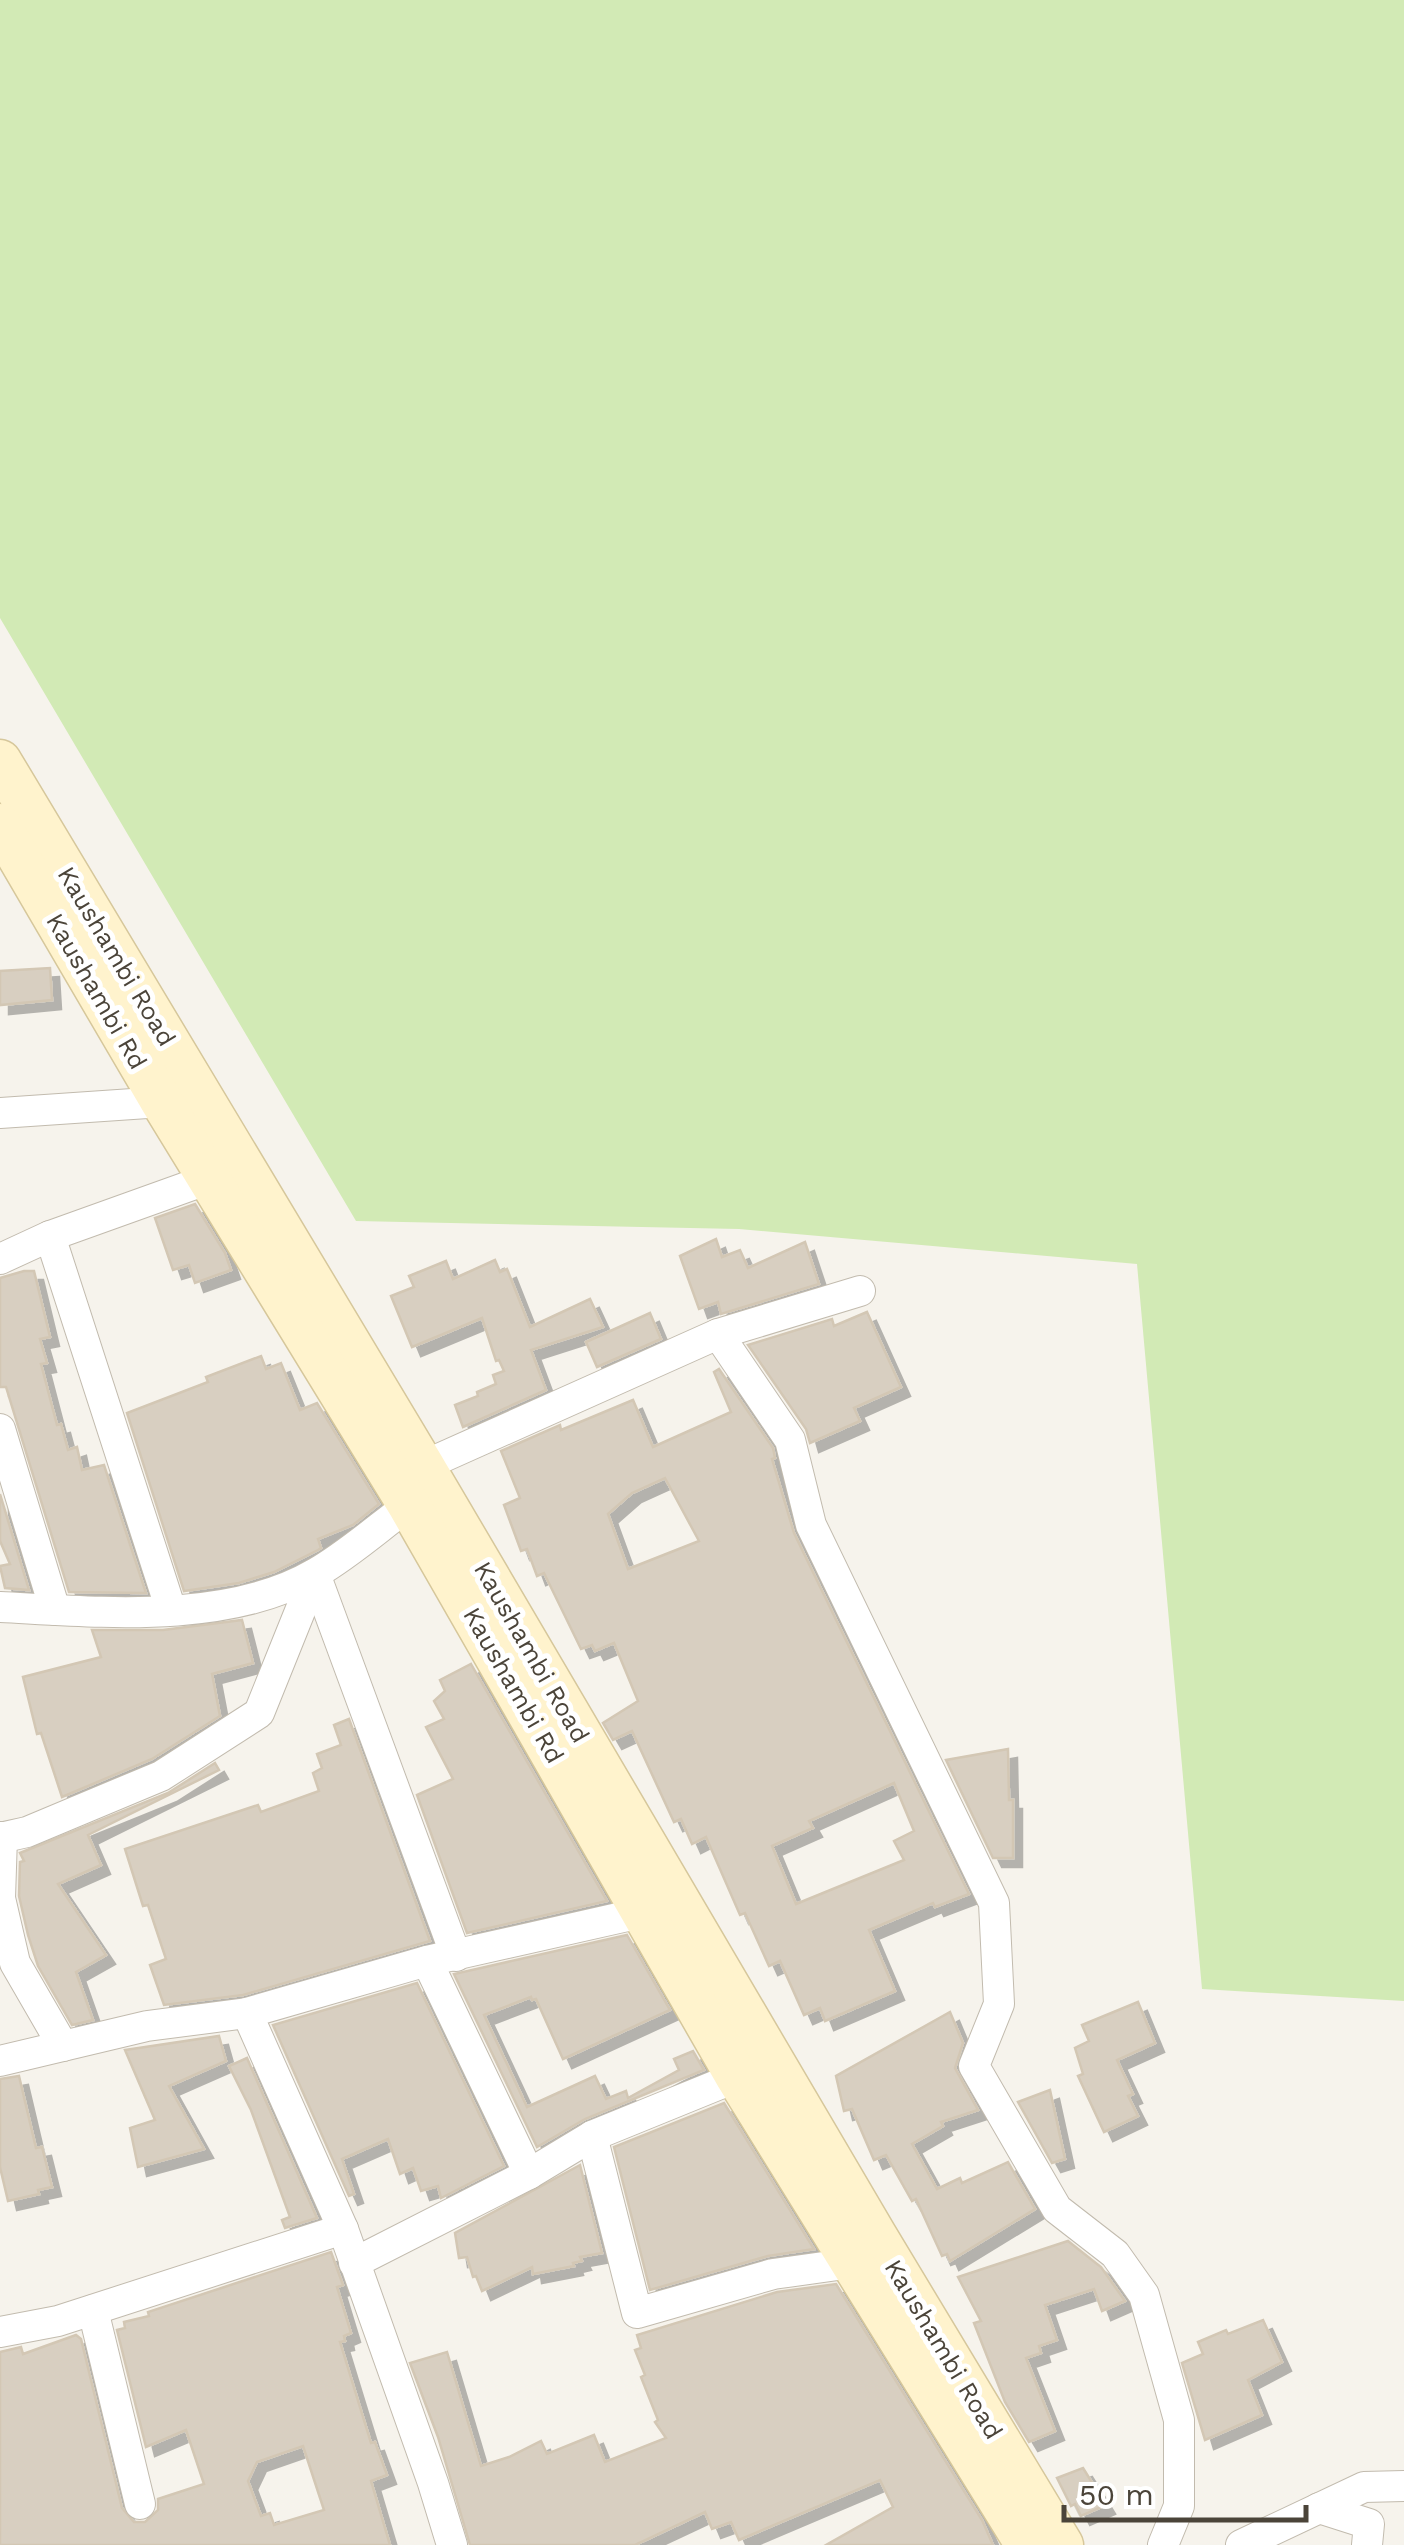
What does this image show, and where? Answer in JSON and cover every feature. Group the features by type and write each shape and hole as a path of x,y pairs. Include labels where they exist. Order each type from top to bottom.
{"main road":[{"name":"Kaushambi Road","path":"0,761 416,1485 1062,2545"},
{"name":"Kaushambi Rd","path":"0,825 209,1179 416,1485 737,2076 1027,2545"}],"street":[{"path":"0,1113 162,1102"},
{"path":"0,1258 209,1179"},
{"path":"50,1236 171,1610"},
{"path":"0,1607 141,1614 246,1601 315,1574 416,1485 718,1334 860,1291"},
{"path":"718,1334 790,1440 810,1524 994,1903 999,2004 974,2066 1057,2209 1116,2254 1144,2296 1179,2420 1179,2506 1163,2545"},
{"path":"0,1429 54,1610"},
{"path":"64,2046 15,1963 0,1898 1,1838 26,1832 161,1776 259,1712 315,1574"},
{"path":"315,1574 442,1958 529,2174"},
{"path":"0,2061 147,2026 247,2013 442,1958 645,1912"},
{"path":"247,2013 343,2229 452,2545"},
{"path":"354,2263 529,2174 592,2136 737,2076"},
{"path":"592,2136 637,2312 773,2274 852,2263"},
{"path":"0,2332 58,2321 343,2229"},
{"path":"93,2310 140,2504"},
{"path":"1241,2545 1364,2487 1404,2486"},
{"path":"1319,2508 1369,2524 1368,2545"}],"green space":[{"path":"0,0 1404,0 1404,2001 1202,1989 1137,1264 739,1229 356,1221 0,618"}],"building":[{"path":"50,968 52,1000 0,1005 0,971"},
{"path":"195,1204 231,1270 195,1283 189,1265 173,1270 155,1218"},
{"path":"716,1239 722,1257 740,1250 748,1268 805,1242 819,1284 721,1314 718,1302 699,1309 680,1256"},
{"path":"495,1260 500,1272 507,1269 530,1327 590,1299 603,1327 531,1350 546,1390 463,1427 455,1405 496,1384 493,1375 504,1371 496,1361 482,1318 412,1347 391,1296 414,1287 409,1276 446,1261 453,1279"},
{"path":"34,1271 50,1337 40,1339 47,1363 41,1364 57,1425 61,1424 68,1450 77,1447 82,1470 104,1465 146,1593 69,1592 6,1387 0,1387 0,1278"},
{"path":"867,1312 901,1387 854,1408 860,1421 810,1443 806,1429 748,1345 832,1319 834,1326"},
{"path":"650,1313 661,1339 597,1367 586,1342"},
{"path":"261,1356 266,1369 281,1363 300,1410 317,1403 379,1504 353,1525 318,1539 318,1550 274,1572 239,1583 184,1591 127,1413 208,1382 206,1377"},
{"path":"719,1369 773,1448 772,1459 794,1533 969,1894 935,1907 933,1903 869,1930 895,1991 825,2021 820,2008 804,2015 780,1961 769,1966 745,1913 740,1915 706,1837 692,1844 681,1819 674,1822 632,1731 613,1740 603,1723 638,1701 614,1643 595,1651 592,1645 581,1649 544,1573 537,1576 527,1549 521,1551 504,1505 520,1498 501,1451 633,1400 653,1447 731,1412 714,1372","holes":["665,1478 699,1541 628,1569 608,1514 632,1493","894,1783 914,1831 894,1841 904,1860 796,1904 772,1846 813,1828 809,1821"]},
{"path":"0,1494 29,1590 5,1588 0,1566 10,1564 0,1541"},
{"path":"242,1620 253,1663 212,1674 220,1716 152,1759 62,1797 41,1733 37,1734 23,1677 101,1657 92,1630 163,1630"},
{"path":"471,1664 607,1901 467,1933 417,1795 453,1779 426,1727 444,1719 434,1701 445,1691 440,1680"},
{"path":"349,1719 430,1941 243,1995 164,2005 150,1965 166,1959 148,1905 143,1906 125,1849 258,1805 261,1812 319,1791 313,1773 322,1768 317,1754 341,1745 334,1725"},
{"path":"1008,1749 1013,1858 993,1858 946,1760"},
{"path":"215,1763 219,1770 88,1835 101,1865 58,1884 106,1955 76,1972 93,2020 72,2025 38,1966 28,1935 19,1896 20,1862 24,1861 20,1853 168,1793"},
{"path":"627,1935 670,2010 563,2059 536,1999 531,1997 484,2015 527,2107 595,2076 606,2099 626,2091 628,2098 679,2070 674,2059 693,2051 704,2070 585,2119 537,2147 454,1974"},
{"path":"417,1983 504,2166 441,2198 438,2186 421,2191 413,2168 400,2174 388,2139 342,2159 354,2194 349,2196 273,2025"},
{"path":"1138,2002 1155,2043 1117,2060 1133,2094 1128,2096 1138,2116 1104,2132 1078,2076 1083,2074 1075,2048 1089,2041 1082,2025"},
{"path":"950,2012 963,2043 955,2068 978,2110 941,2122 943,2126 912,2144 937,2189 960,2178 962,2183 1008,2162 1035,2209 950,2261 947,2254 942,2256 916,2199 912,2201 886,2155 874,2160 852,2109 844,2111 836,2076"},
{"path":"219,2036 226,2061 169,2086 204,2149 138,2167 130,2128 155,2120 125,2050"},
{"path":"247,2058 317,2218 285,2228 282,2220 290,2217 251,2110 229,2066"},
{"path":"19,2076 36,2148 42,2147 52,2187 8,2201 0,2167 0,2079"},
{"path":"1050,2090 1065,2159 1052,2163 1018,2102"},
{"path":"724,2103 814,2249 768,2256 650,2290 614,2147"},
{"path":"580,2165 602,2253 580,2257 582,2261 573,2263 574,2266 533,2274 532,2267 482,2291 467,2257 459,2258 455,2233"},
{"path":"1068,2241 1101,2267 1125,2301 1102,2311 1094,2289 1045,2305 1057,2340 1039,2346 1041,2353 1026,2358 1055,2431 1029,2442 1005,2402 974,2323 981,2321 958,2277"},
{"path":"331,2252 343,2285 337,2287 351,2333 340,2342 371,2443 375,2442 387,2475 371,2481 390,2545 0,2545 0,2352 21,2347 23,2354 76,2335 81,2339 122,2508 134,2522 145,2522 158,2510 158,2499 204,2484 186,2430 146,2447 117,2330 125,2328 124,2322 149,2316 148,2312","holes":["303,2446 324,2510 274,2525 270,2513 261,2516 248,2481 257,2462"]},
{"path":"836,2284 982,2520 993,2545 826,2545 893,2507 880,2480 739,2540 731,2522 712,2529 705,2512 635,2545 470,2545 438,2437 410,2363 447,2352 481,2466 541,2441 547,2454 594,2435 605,2462 666,2438 655,2422 658,2420 641,2377 645,2375 635,2350 641,2348 637,2335 777,2292"},
{"path":"1263,2320 1282,2362 1248,2380 1262,2415 1205,2440 1182,2363 1203,2354 1198,2342"},
{"path":"1083,2468 1106,2505 1081,2516 1075,2504 1071,2506 1057,2478"}]}
